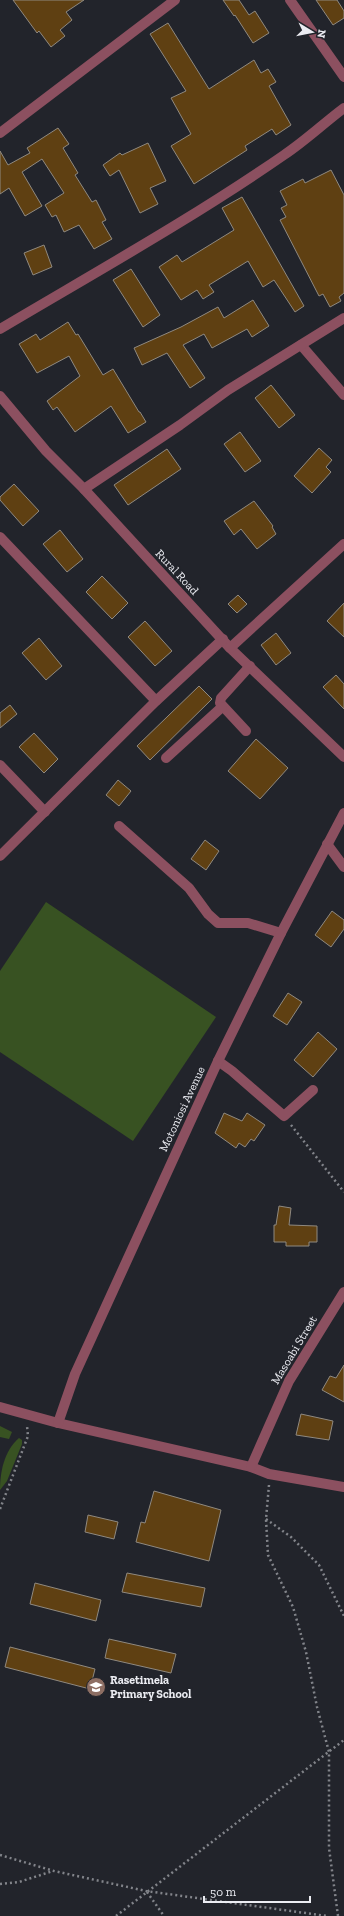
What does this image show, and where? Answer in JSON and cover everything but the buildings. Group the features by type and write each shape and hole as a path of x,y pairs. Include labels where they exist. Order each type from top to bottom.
{"street":[{"path":"0,133 175,0"},
{"path":"290,0 344,76"},
{"path":"0,329 188,217 286,154 319,126 344,108"},
{"path":"84,489 228,390 344,318"},
{"path":"301,345 344,395"},
{"name":"Rural Road","path":"0,396 46,451 84,489 160,574 230,648 344,757"},
{"path":"0,537 156,701"},
{"path":"230,648 344,544"},
{"path":"0,856 156,701 223,639"},
{"path":"246,731 222,707 220,703 221,698 250,666"},
{"path":"166,758 222,707"},
{"path":"0,765 45,812"},
{"name":"Motoniosi Avenue","path":"58,1423 75,1374 218,1061 281,933 344,813"},
{"path":"119,826 189,888 208,914 218,923 248,923 281,933"},
{"path":"327,844 344,867"},
{"path":"218,1061 232,1071 284,1116 313,1090"},
{"name":"Masoabi Street","path":"252,1467 289,1381 344,1292"},
{"path":"0,1407 58,1423 252,1467 269,1474 344,1487"}],"path":[{"path":"284,1116 344,1192"},
{"path":"0,1509 28,1436 25,1414"},
{"path":"269,1474 266,1519 268,1555 293,1607 306,1652 317,1707 329,1752 328,1848 338,1916"},
{"path":"266,1519 291,1537 319,1565 344,1616"},
{"path":"116,1916 146,1891 344,1740"},
{"path":"0,1855 54,1871 146,1891 327,1916"},
{"path":"0,1884 19,1882 54,1871"},
{"path":"146,1891 164,1916"}],"green space":[{"path":"46,902 216,1017 133,1141 0,1052 0,971"},
{"path":"0,1426 12,1432 9,1439 0,1437"},
{"path":"19,1438 22,1440 22,1444 7,1481 0,1490 2,1469 6,1455"}],"place":[{"name":"Rasetimela Primary School","path":"96,1687"}]}
